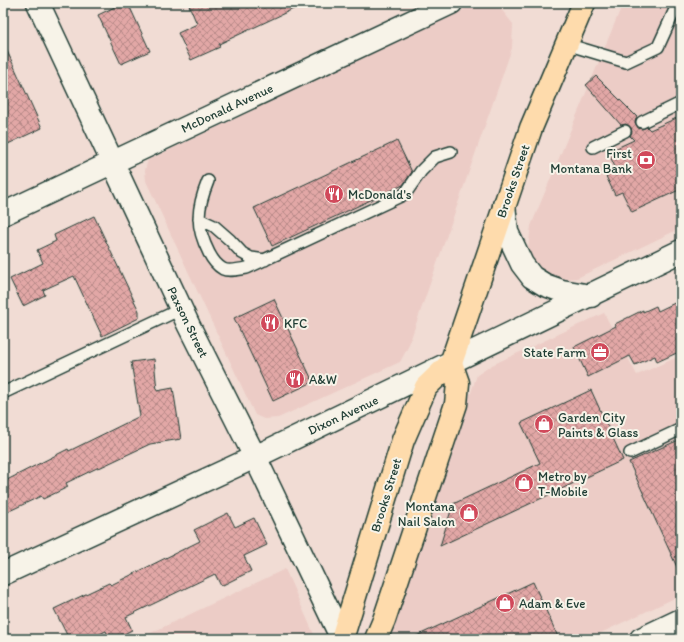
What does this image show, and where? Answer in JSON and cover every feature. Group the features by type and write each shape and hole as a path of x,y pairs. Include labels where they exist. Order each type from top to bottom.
{"highway":[{"name":"Brooks Street","path":"342,639 404,440 426,387 451,363 531,128 584,3"},
{"path":"376,639 384,620 456,404 458,383 451,363"}],"street":[{"name":"Paxson Street","path":"38,3 181,309 255,457 342,639"},
{"name":"McDonald Avenue","path":"3,214 451,3"},
{"path":"504,205 507,232 522,264 532,277 545,285 562,291 591,296"},
{"name":"Dixon Avenue","path":"3,574 255,457 591,296 681,251"},
{"path":"641,639 681,620"}],"lane":[{"path":"566,44 626,62 658,47 678,3"},
{"path":"642,122 681,103"},
{"path":"593,147 625,131"},
{"path":"208,181 202,197 198,224 205,245 213,261 223,269 233,270 247,268 405,194 421,171 435,157 451,152"},
{"path":"199,218 214,226 242,253 252,258 265,260"},
{"path":"3,393 181,309"},
{"path":"630,453 681,429"}],"shaded area":[{"path":"623,3 681,3 681,228 577,278 557,280 535,269 527,257 531,226"},
{"path":"483,4 501,9 513,24 512,48 408,347 400,362 278,418 264,419 255,415 146,181 145,170 148,160 467,8"},
{"path":"604,313 637,375 680,356 681,358 681,595 588,639 386,639 477,375 492,365"},
{"path":"285,569 316,639 138,639"}],"building":[{"path":"123,3 128,3 150,51 121,64 98,15"},
{"path":"188,3 306,3 219,44 220,47 191,60 178,33 197,24"},
{"path":"3,42 42,128 8,144 3,133"},
{"name":"First Montana Bank","path":"596,76 637,117 635,122 638,128 642,129 647,127 650,130 681,116 681,189 632,212 622,192 615,195 604,172 615,167 608,152 634,140 630,136 632,132 631,128 626,124 621,125 586,85"},
{"name":"McDonald's","path":"397,141 412,172 403,185 272,246 254,208"},
{"path":"94,216 139,311 139,318 102,336 74,276 43,290 45,295 23,306 10,279 43,263 37,250 56,241 54,235"},
{"path":"274,299 313,382 273,401 234,318"},
{"path":"681,300 681,351 657,362 655,356 635,365 630,356 588,377 574,347 616,326 615,324 643,310 643,312 656,306 658,311"},
{"path":"154,359 157,391 173,388 181,439 150,444 66,483 68,487 43,499 41,496 3,514 3,482 68,449 69,451 140,416 131,362"},
{"path":"591,390 623,460 440,546 453,504 540,463 521,423"},
{"path":"681,439 681,576 629,462"},
{"path":"228,513 235,527 254,518 267,545 244,556 251,571 221,586 215,574 126,617 132,630 114,639 110,639 106,631 89,639 69,639 54,609 109,583 111,585 200,541 194,530"},
{"path":"533,582 559,639 410,639"}],"place":[{"name":"First Montana Bank","path":"646,160"},
{"name":"McDonald's","path":"334,194"},
{"name":"KFC","path":"270,323"},
{"name":"State Farm","path":"600,352"},
{"name":"A&W","path":"295,379"},
{"name":"Garden City Paints & Glass","path":"544,424"},
{"name":"Metro by T-Mobile","path":"524,483"},
{"name":"Montana Nail Salon","path":"469,513"},
{"name":"Adam & Eve","path":"505,603"}]}
